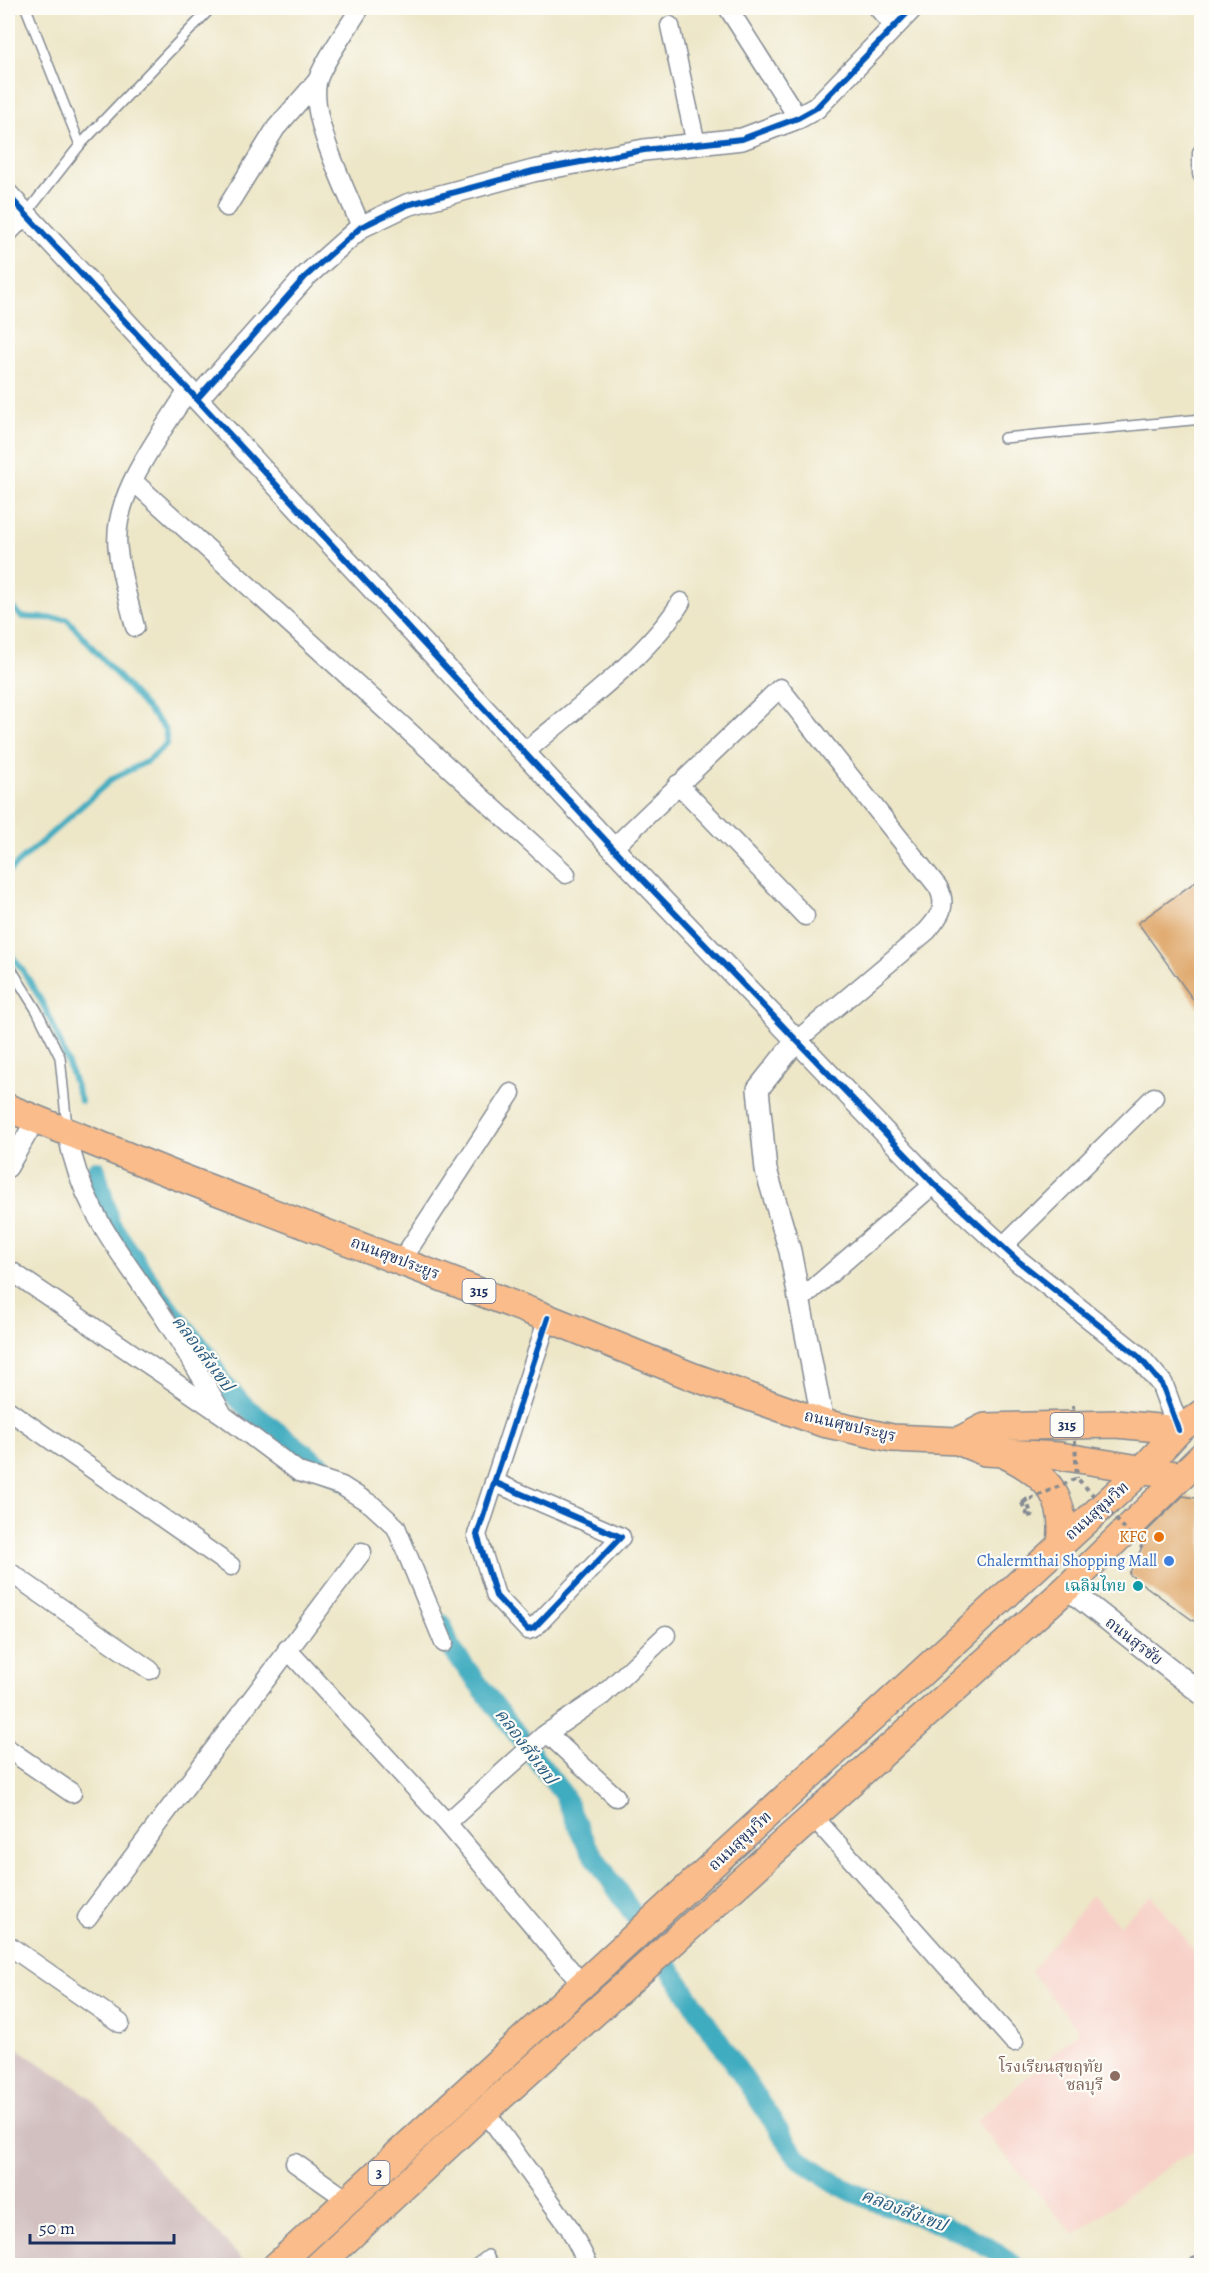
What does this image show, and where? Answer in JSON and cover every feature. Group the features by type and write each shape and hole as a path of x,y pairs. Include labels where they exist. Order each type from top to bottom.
{"main road":[{"name":"ถนนศุขประยูร","path":"8,1108 401,1260 691,1376 823,1423 892,1438 958,1441 985,1452 1059,1456 1182,1476"},
{"name":"ถนนสุขุมวิท","path":"318,2265 482,2096 583,1985 1142,1470 1179,1430 1202,1413"},
{"name":"315","path":"958,1441 985,1427 1116,1424 1179,1430"},
{"path":"1179,1430 1202,1455"},
{"path":"1003,1454 1036,1473 1055,1496 1062,1509 1061,1544"},
{"name":"ถนนสุขุมวิท","path":"276,2265 350,2200 641,1971 1067,1588 1202,1455"}],"street":[{"path":"227,207 276,128 317,81 360,8"},
{"path":"728,8 798,118"},
{"path":"878,8 895,27"},
{"path":"135,627 117,550 118,524 122,505 133,481 193,394 305,277 361,227 407,205 533,171 644,150 742,139 798,118 816,108 912,8"},
{"path":"670,26 696,144"},
{"path":"317,81 315,102 322,128 361,227"},
{"path":"1202,153 1202,174"},
{"path":"8,195 524,753 934,1184 1002,1247 1139,1357 1162,1384 1179,1430"},
{"path":"8,233 25,215"},
{"path":"133,481 566,874"},
{"path":"524,753 633,658 668,624 681,602"},
{"path":"613,848 780,688 938,887 944,899 940,916 927,931 796,1041 758,1089 766,1170 790,1251 823,1423"},
{"path":"678,784 805,916"},
{"path":"401,1260 511,1092"},
{"path":"1002,1247 1154,1097"},
{"path":"8,1167 36,1119"},
{"path":"67,1132 73,1166 93,1212 129,1270 195,1365 223,1415"},
{"path":"800,1300 934,1184"},
{"path":"8,1269 223,1415 299,1472 342,1486 372,1505 396,1527 444,1643"},
{"path":"494,1482 621,1537 534,1628 528,1630 495,1596 477,1535 494,1482 548,1318"},
{"path":"8,1410 231,1566"},
{"path":"87,1918 362,1552"},
{"path":"8,1571 150,1670"},
{"name":"ถนนสุรชัย","path":"1067,1588 1202,1695"},
{"path":"447,1823 545,1735 603,1695 666,1635"},
{"path":"287,1649 447,1823 583,1985"},
{"path":"545,1735 616,1797"},
{"path":"8,1749 72,1793"},
{"path":"812,1815 1014,2042"},
{"path":"8,1945 120,2023"},
{"path":"482,2096 569,2227 589,2265"},
{"path":"295,2163 350,2200"}],"lane":[{"path":"26,8 80,145"},
{"path":"25,215 80,145 211,8"},
{"path":"1004,438 1202,419"},
{"path":"8,964 37,1011 60,1057 67,1132"},
{"path":"472,2265 488,2255 494,2265"}],"path":[{"path":"1073,1405 1077,1478 1142,1547"},
{"path":"1025,1498 1032,1515 1028,1516 1022,1503 1077,1478"}],"shaded area":[{"name":"โรงเรียนสุขฤทัย ชลบุรี","path":"1092,1895 1119,1925 1152,1895 1201,1960 1201,2150 1178,2159 1074,2235 976,2122 1079,2031 1031,1971"},
{"path":"8,2042 90,2097 247,2265 8,2265"}],"building":[{"path":"1202,877 1202,1012 1138,923"},
{"name":"Chalermthai Shopping Mall","path":"1183,1496 1202,1499 1202,1627 1129,1574 1142,1547 1142,1536"}],"waterway":[{"path":"8,604 22,617 67,619 165,729 167,743 148,761 113,778 8,872"},
{"path":"8,951 22,969 52,1022 81,1101"},
{"name":"คลองสังเขป","path":"96,1170 110,1223 160,1297 207,1355 222,1383 247,1408 328,1471 353,1486"},
{"name":"คลองสังเขป","path":"442,1624 450,1647 563,1794 586,1844 797,2157 846,2189 961,2233 980,2242 1014,2266"}],"cycle path":[{"path":"197,399 305,277 361,227 407,205 533,171 644,150 742,139 798,118 816,108 912,8"},
{"path":"8,195 622,858 934,1184 1017,1260 1139,1357 1162,1384 1179,1430"},
{"path":"494,1482 621,1537 534,1628 528,1630 496,1596 477,1535 548,1318"}],"place":[{"name":"KFC","path":"1159,1537"},
{"name":"Chalermthai Shopping Mall","path":"1169,1561"},
{"name":"เฉลิมไทย","path":"1138,1586"},
{"name":"โรงเรียนสุขฤทัย ชลบุรี","path":"1115,2076"}]}
